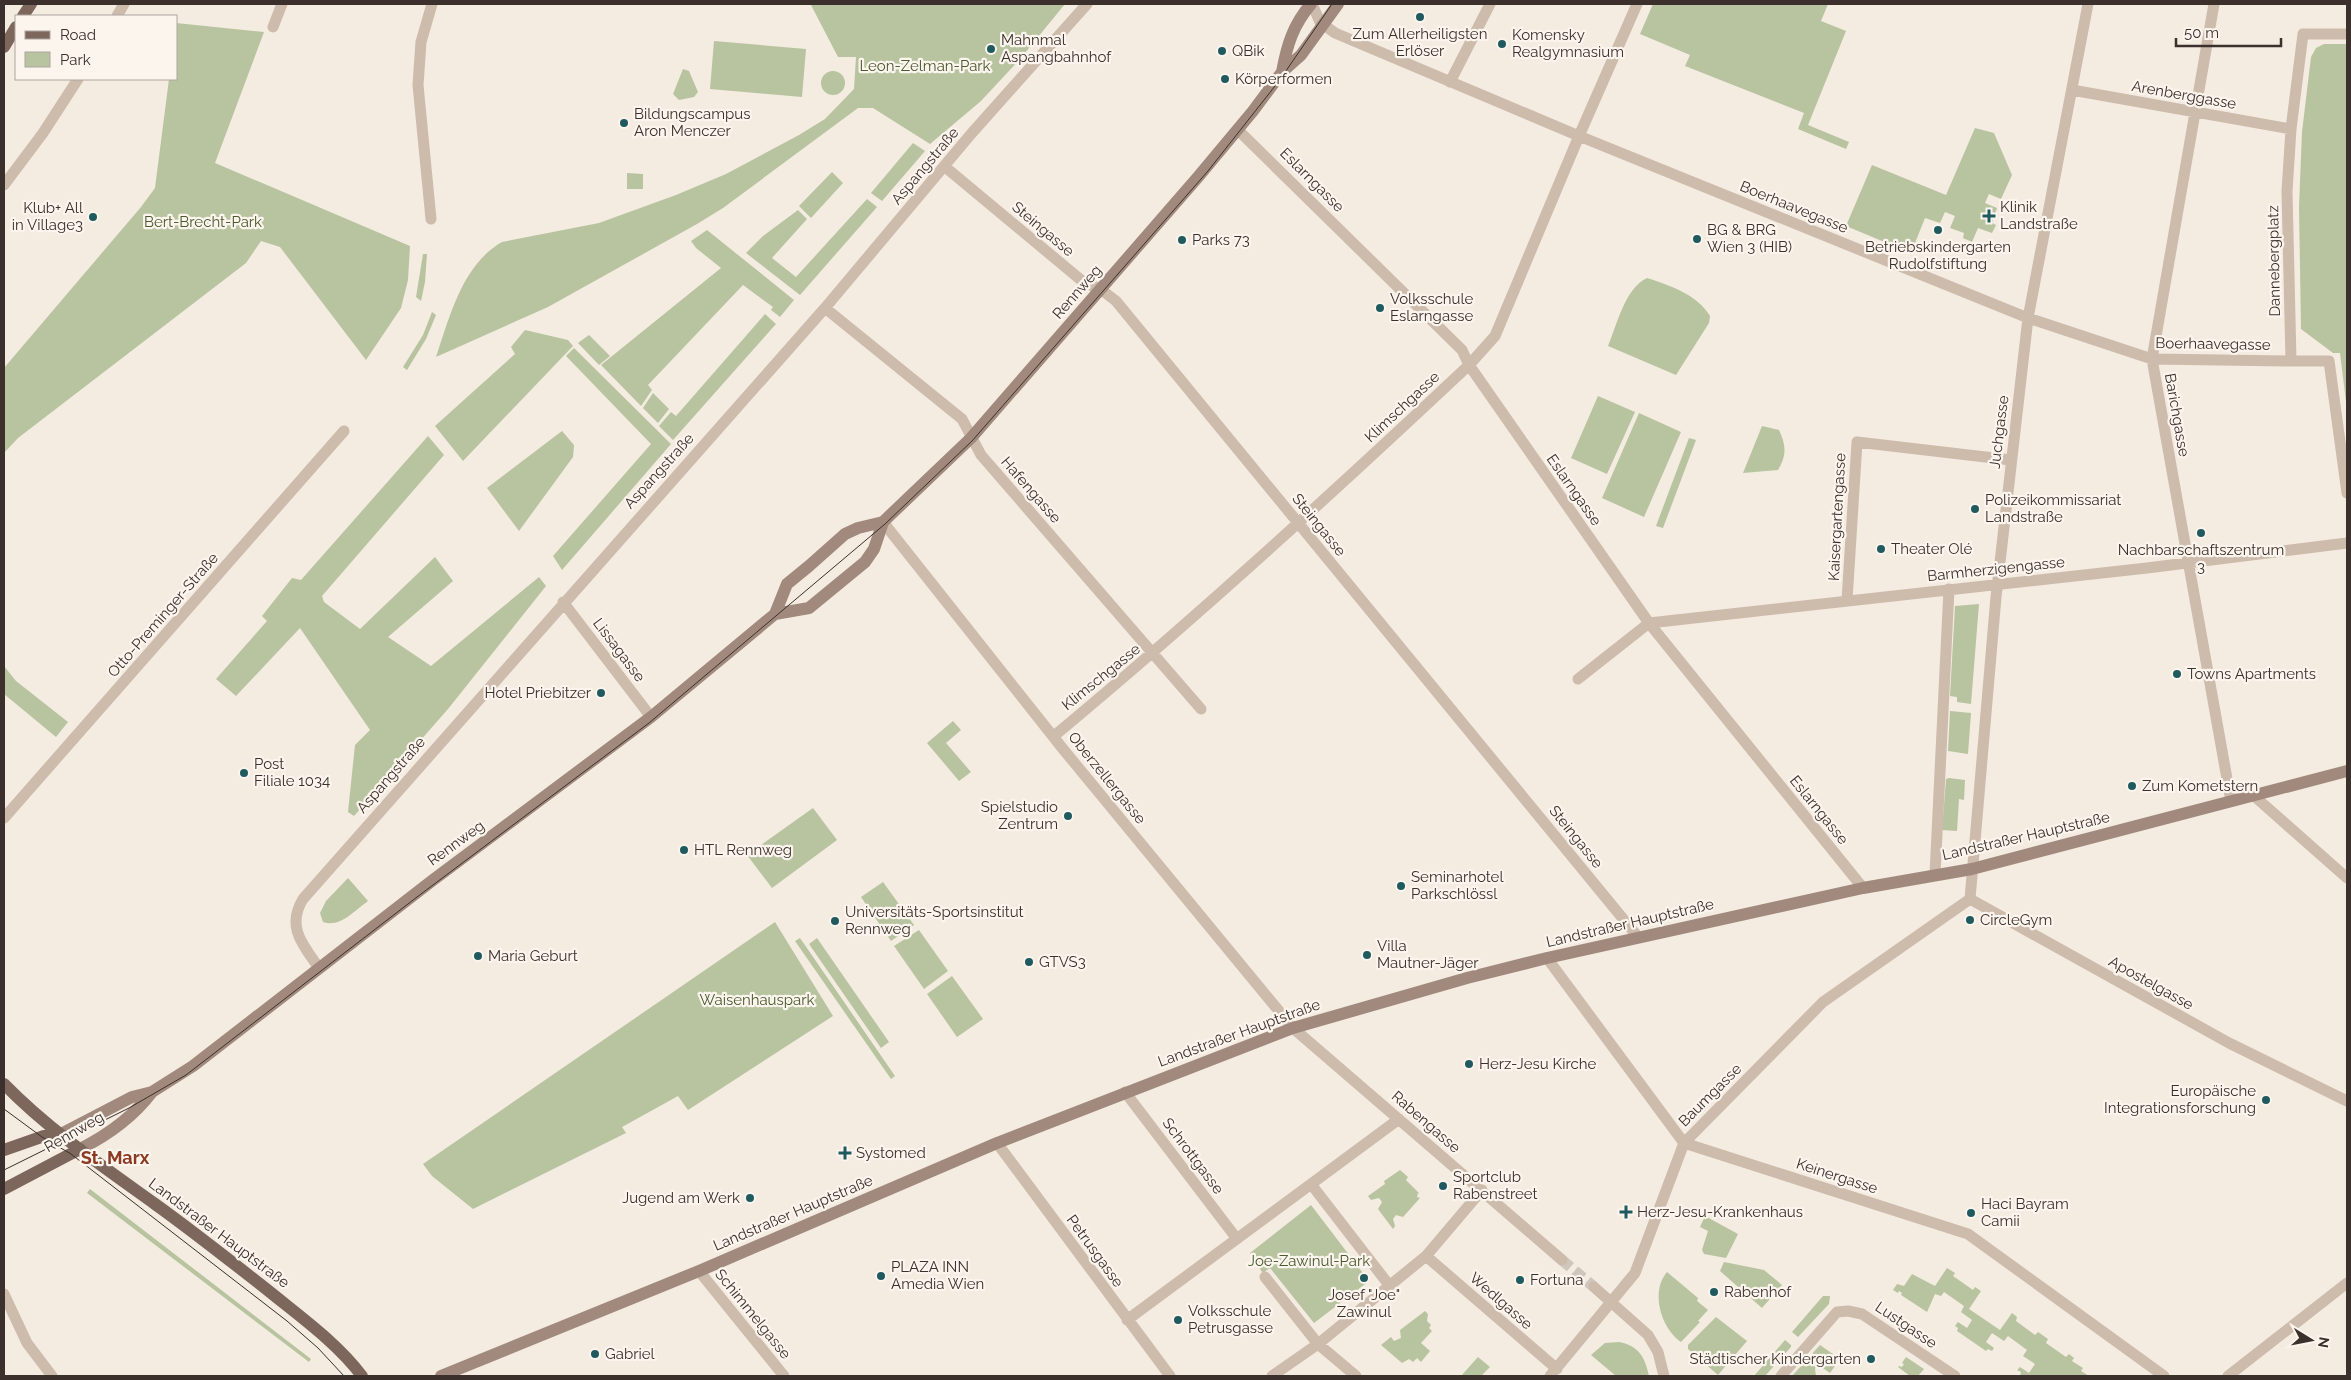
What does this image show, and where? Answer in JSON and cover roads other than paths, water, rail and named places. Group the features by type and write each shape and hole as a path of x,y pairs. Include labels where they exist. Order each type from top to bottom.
{"main road":[{"path":"24,15 31,4"},
{"name":"Rennweg","path":"1282,72 1288,40 1302,15 1311,4"},
{"name":"Rennweg","path":"775,614 809,608 865,562 874,549 883,522 971,438 1238,130 1282,72 1301,56 1338,4"},
{"path":"4,47 15,29"},
{"name":"Rennweg","path":"4,1150 44,1136 59,1135 132,1097 152,1092 193,1066 319,968 651,717 775,614 787,584 845,534 858,528 883,522"},
{"name":"Landstraßer Hauptstraße","path":"441,1376 699,1271 997,1143 1293,1028 1467,978 1547,958 1863,888 1972,869 2347,771"},
{"name":"Landstraßer Hauptstraße","path":"4,1084 31,1112 59,1135 193,1233 299,1315 340,1351 362,1376"},
{"name":"Rennweg","path":"4,1190 80,1149 124,1122 139,1109 152,1092"}],"street":[{"path":"118,15 124,4"},
{"path":"273,27 282,4"},
{"path":"431,219 418,85 421,42 432,4"},
{"name":"Aspangstraße","path":"319,968 298,935 296,914 303,899 824,308 944,166 1087,4"},
{"path":"1311,4 1316,16 1323,25"},
{"path":"1450,82 1490,4"},
{"name":"Klimschgasse","path":"1054,736 1154,653 1299,524 1469,365 1495,336 1637,4"},
{"name":"Juchgasse","path":"1972,869 1998,584 2028,318 2088,4"},
{"name":"Barichgasse","path":"2214,4 2152,359 2231,801"},
{"name":"Boerhaavegasse","path":"1323,25 1335,33 1579,136 2028,318 2152,359 2292,360"},
{"name":"Dannebergplatz","path":"2292,360 2287,191 2290,129 2303,34 2347,34"},
{"path":"4,185 77,80"},
{"name":"Arenberggasse","path":"2072,90 2290,129"},
{"name":"Eslarngasse","path":"1238,130 1462,350 1469,365 1648,623 1863,888"},
{"name":"Steingasse","path":"944,166 1081,280 1116,301 1638,937"},
{"name":"Hafengasse","path":"824,308 962,419 981,455 1201,709"},
{"path":"2292,360 2329,361 2347,493"},
{"name":"Otto-Preminger-Straße","path":"4,818 344,431"},
{"name":"Kaisergartengasse","path":"1848,600 1857,442 2011,460"},
{"name":"Oberzellergasse","path":"883,522 1054,736 1293,1028"},
{"name":"Barmherzigengasse","path":"1648,623 2347,543"},
{"path":"1935,874 1948,588"},
{"name":"Lissagasse","path":"563,602 651,717"},
{"path":"1578,679 1648,623"},
{"path":"2253,796 2347,878"},
{"path":"1970,899 1972,869"},
{"name":"Apostelgasse","path":"1970,899 2229,1043 2347,1101"},
{"name":"Baumgasse","path":"1554,1373 1635,1273 1684,1143 1823,1002 1970,899"},
{"path":"1547,958 1684,1143"},
{"name":"Rabengasse","path":"1293,1028 1562,1260"},
{"name":"Schrottgasse","path":"1125,1092 1237,1239"},
{"path":"1127,1320 1399,1119"},
{"name":"Petrusgasse","path":"997,1143 1165,1375"},
{"name":"Keinergasse","path":"1684,1143 1968,1234 2164,1376"},
{"path":"1311,1184 1388,1286"},
{"path":"1272,1376 1318,1344 1426,1256 1482,1190"},
{"name":"Wedlgasse","path":"1426,1256 1554,1373"},
{"name":"Schimmelgasse","path":"699,1271 784,1376"},
{"path":"1265,1277 1318,1344 1356,1376"},
{"path":"2228,1376 2347,1283"},
{"path":"1594,1288 1648,1335 1658,1352 1664,1376"},
{"path":"4,1294 27,1343 52,1376"},
{"name":"Lustgasse","path":"1781,1376 1837,1312 1848,1311 1862,1314 1955,1376"}],"tunnel":[{"path":"1562,1260 1594,1287"}],"tram line":[{"path":"4,1170 129,1108 186,1075 417,897 649,723 885,524 972,441 1208,171 1279,81 1332,4"},
{"path":"4,1109 42,1137 71,1154 287,1321 318,1348 344,1376"}],"place":[{"name":"Zum Allerheiligsten Erlöser","path":"1420,17"},
{"name":"Komensky Realgymnasium","path":"1502,44"},
{"name":"Mahnmal Aspangbahnhof","path":"991,49"},
{"name":"QBik","path":"1222,51"},
{"name":"Körperformen","path":"1225,79"},
{"name":"Bildungscampus Aron Menczer","path":"624,123"},
{"name":"Klinik Landstraße","path":"1989,216"},
{"name":"Klub+ All in Village3","path":"93,217"},
{"name":"Betriebskindergarten Rudolfstiftung","path":"1938,230"},
{"name":"BG & BRG Wien 3 (HIB)","path":"1697,239"},
{"name":"Parks 73","path":"1182,240"},
{"name":"Volksschule Eslarngasse","path":"1380,308"},
{"name":"Polizeikommissariat Landstraße","path":"1975,509"},
{"name":"Nachbarschaftszentrum 3","path":"2201,533"},
{"name":"Theater Olé","path":"1881,549"},
{"name":"Towns Apartments","path":"2177,674"},
{"name":"Hotel Priebitzer","path":"601,693"},
{"name":"Post Filiale 1034","path":"244,773"},
{"name":"Zum Kometstern","path":"2132,786"},
{"name":"Spielstudio Zentrum","path":"1068,816"},
{"name":"HTL Rennweg","path":"684,850"},
{"name":"Seminarhotel Parkschlössl","path":"1401,886"},
{"name":"CircleGym","path":"1970,920"},
{"name":"Universitäts-Sportsinstitut Rennweg","path":"835,921"},
{"name":"Villa Mautner-Jäger","path":"1367,955"},
{"name":"Maria Geburt","path":"478,956"},
{"name":"GTVS3","path":"1029,962"},
{"name":"Herz-Jesu Kirche","path":"1469,1064"},
{"name":"Europäische Integrationsforschung","path":"2266,1100"},
{"name":"Systomed","path":"845,1153"},
{"name":"Sportclub Rabenstreet","path":"1443,1186"},
{"name":"Jugend am Werk","path":"750,1198"},
{"name":"Herz-Jesu-Krankenhaus","path":"1626,1212"},
{"name":"Haci Bayram Camii","path":"1971,1213"},
{"name":"PLAZA INN Amedia Wien","path":"881,1276"},
{"name":"Josef \"Joe\" Zawinul","path":"1364,1278"},
{"name":"Fortuna","path":"1520,1280"},
{"name":"Rabenhof","path":"1714,1292"},
{"name":"Volksschule Petrusgasse","path":"1178,1320"},
{"name":"Gabriel","path":"595,1354"},
{"name":"Städtischer Kindergarten","path":"1871,1359"}],"district":[{"name":"St. Marx","path":"115,1157"}],"park label":[{"name":"Leon-Zelman-Park","path":"925,66"},
{"name":"Bert-Brecht-Park","path":"203,222"},
{"name":"Waisenhauspark","path":"757,1000"},
{"name":"Joe-Zawinul-Park","path":"1309,1261"}]}
